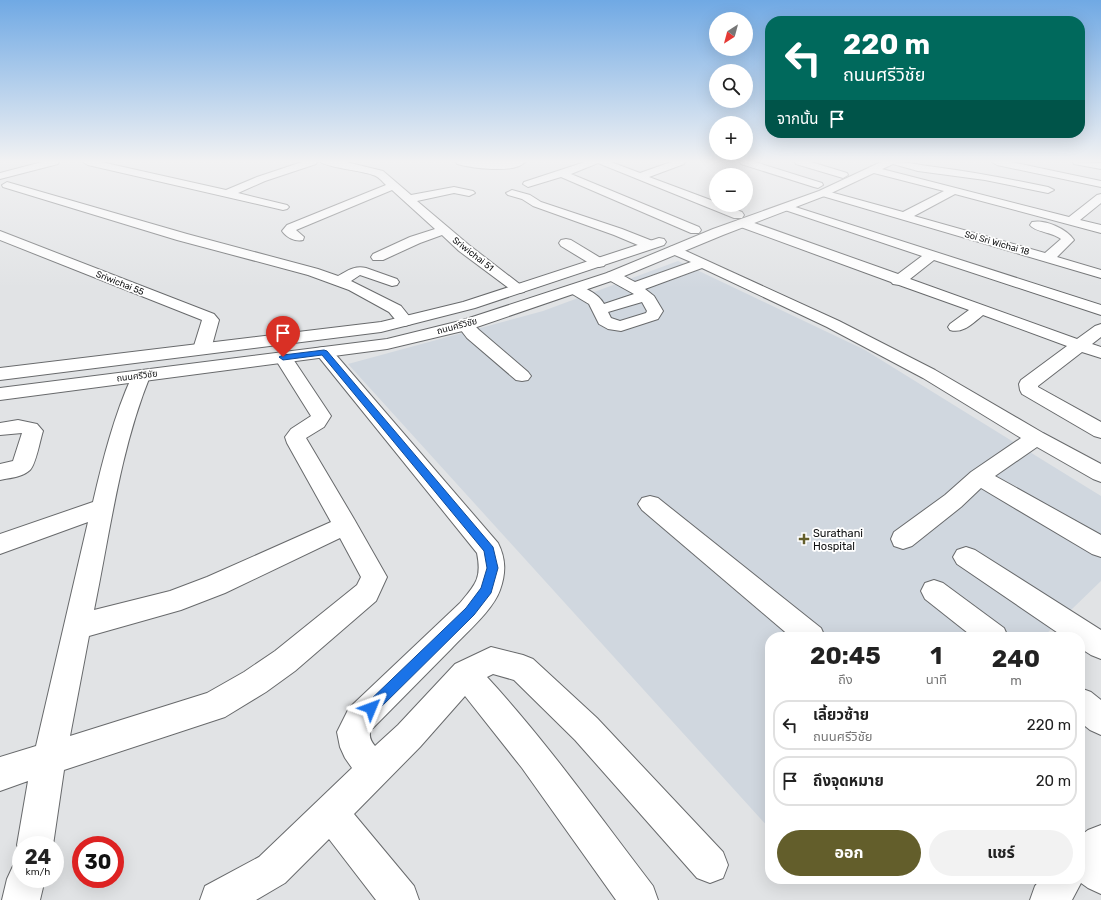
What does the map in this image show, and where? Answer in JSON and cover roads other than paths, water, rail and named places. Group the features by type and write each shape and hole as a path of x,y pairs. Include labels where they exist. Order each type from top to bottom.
{"main road":[{"name":"ถนนศรีวิชัย","path":"2,396 141,376 387,344 464,325 605,278 674,250 735,219 778,204"},
{"name":"ถนนศรีวิชัย","path":"0,374 381,328 519,290 701,228 786,207 792,204"},
{"path":"578,270 605,278"}],"street":[{"path":"85,204 182,237 313,272 354,287 395,309 405,321"},
{"path":"270,204 283,207"},
{"path":"298,237 288,231 291,228 350,204"},
{"name":"Sriwichai 51","path":"415,204 464,248 519,290"},
{"path":"537,204 618,232 650,245"},
{"path":"639,204 701,228"},
{"path":"701,228 670,210 670,204 689,206 735,219"},
{"path":"701,204 735,219 898,281 1101,353"},
{"name":"Soi Sri Wichai 18","path":"867,204 1101,274"},
{"path":"905,216 927,204"},
{"path":"960,204 1004,216"},
{"path":"1004,204 1101,229"},
{"path":"786,207 1101,310"},
{"path":"1071,221 1096,207"},
{"path":"1026,222 1056,231 1065,236 1068,240 1048,258"},
{"path":"378,258 404,244 444,230"},
{"name":"Sriwichai 55","path":"0,235 208,317 211,320 202,349"},
{"path":"566,242 599,262"},
{"path":"674,250 833,324 922,370 1036,438 1101,474"},
{"path":"898,281 932,255"},
{"path":"599,310 702,263"},
{"path":"338,282 356,272 361,271 392,282"},
{"path":"574,289 595,301 605,321 614,326 621,326 640,321 652,316 654,312 653,306 639,292 605,278"},
{"path":"956,328 980,310"},
{"path":"464,325 522,376"},
{"path":"1101,329 1028,384 1029,390 1101,431"},
{"path":"324,352 489,550 493,568 487,590 470,612 360,719 353,732 356,747 373,770"},
{"path":"0,774 214,706 255,682 312,640 367,593 374,577 346,525 297,443 295,437 298,433 320,420 321,416 283,357"},
{"path":"36,836 49,759 111,470 129,404 141,376"},
{"path":"0,429 23,426 29,427 33,431 22,465 12,470 0,472"},
{"path":"903,540 953,501 978,477 1036,438"},
{"path":"978,477 1101,547"},
{"path":"650,504 805,632"},
{"path":"0,544 103,507"},
{"path":"78,627 186,597 216,585 346,525"},
{"path":"966,557 1080,632"},
{"path":"934,591 987,632"},
{"path":"1085,635 1101,646"},
{"path":"219,900 272,870 409,736 465,674 491,660 523,669 586,728 710,865"},
{"path":"465,674 514,732 639,900"},
{"path":"1085,707 1101,719"},
{"path":"330,812 400,900"},
{"path":"1085,854 1101,843"},
{"path":"1085,862 1101,875"},
{"path":"1049,900 1060,884"},
{"path":"21,900 24,888"}],"place":[{"name":"Surathani Hospital","path":"804,539"}]}
